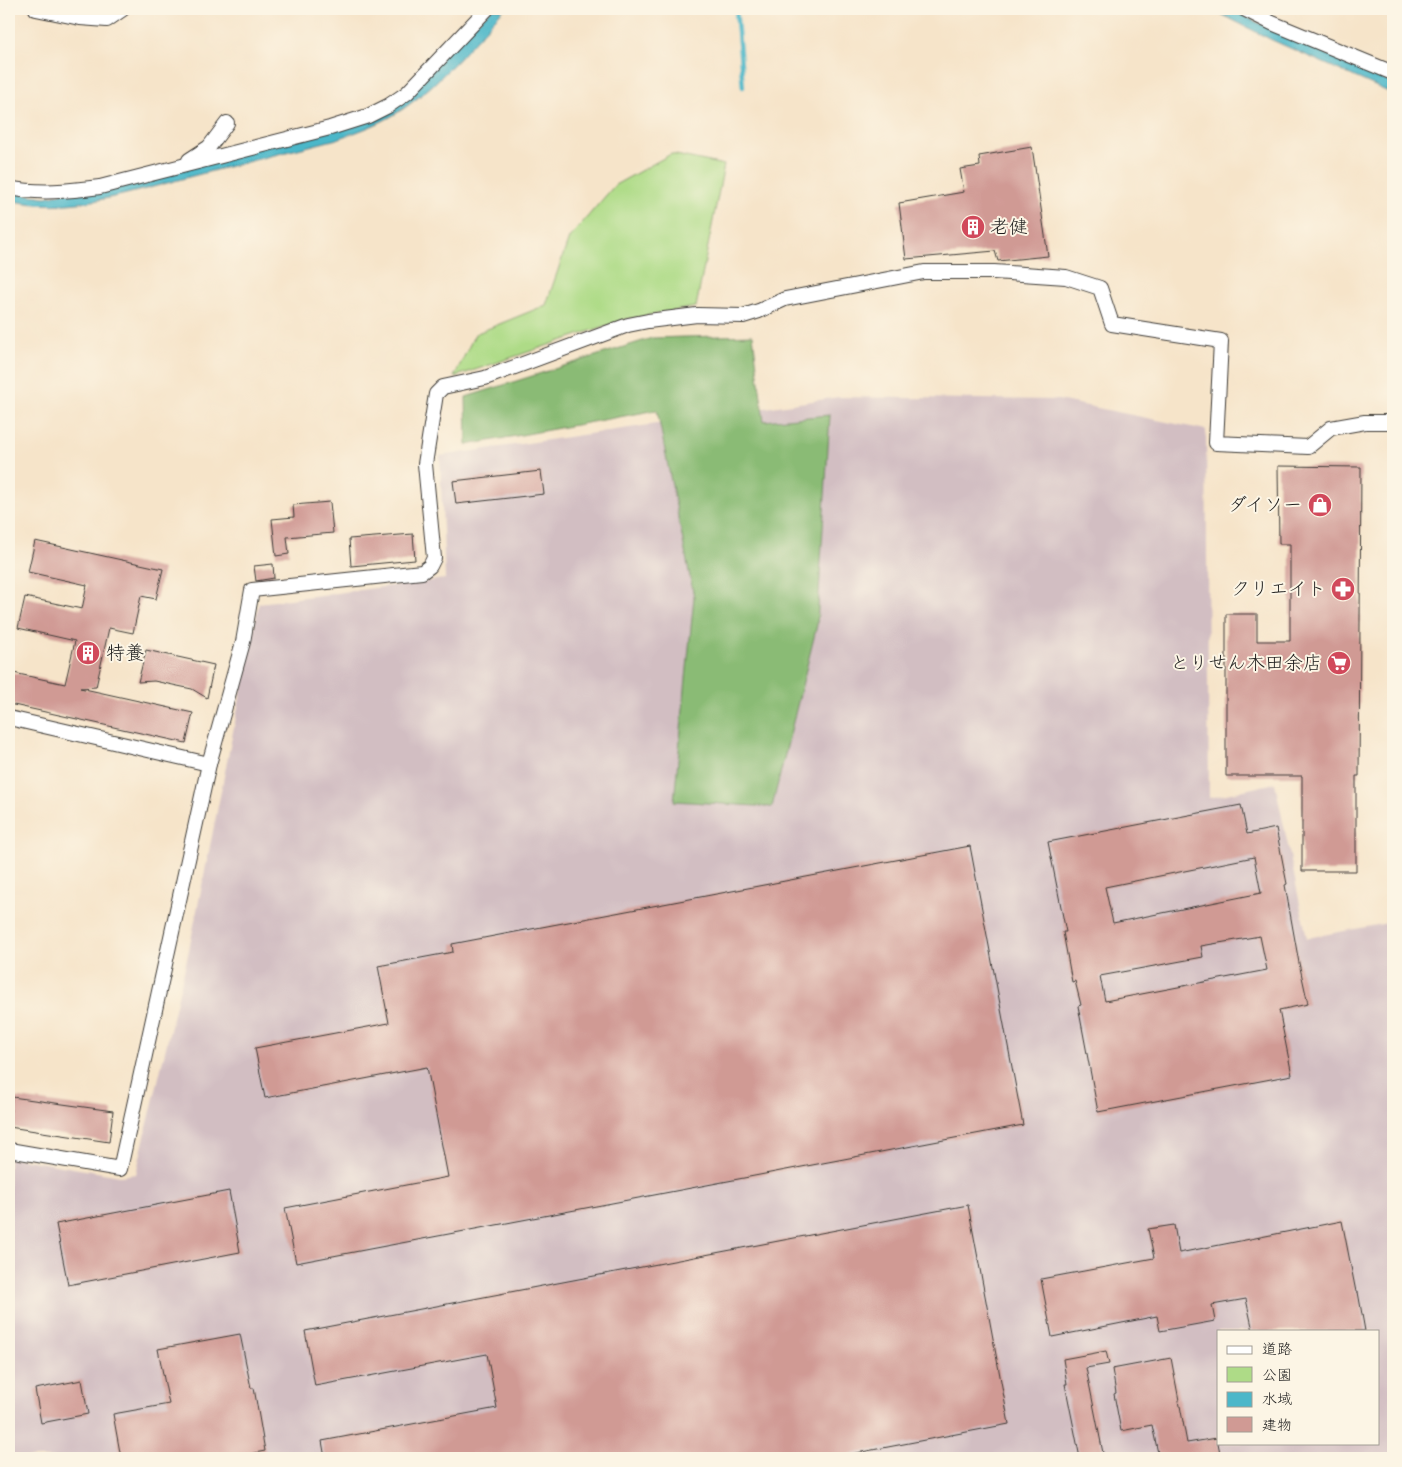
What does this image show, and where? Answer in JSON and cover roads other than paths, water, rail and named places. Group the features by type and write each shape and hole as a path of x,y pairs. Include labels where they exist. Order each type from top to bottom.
{"street":[{"path":"36,9 80,18 107,20 123,9"},
{"path":"9,188 36,192 100,187 330,128 368,116 388,106 407,93 487,9"},
{"path":"1244,9 1393,73"},
{"path":"180,166 209,147 227,123"},
{"path":"9,1150 120,1169 209,764 242,642 252,590 422,572 430,566 434,558 425,464 436,394 443,388 485,378 628,325 697,315 743,316 785,299 924,272 994,272 1066,277 1100,288 1112,324 1221,341 1216,443 1308,447 1332,428 1366,422 1393,422"},
{"path":"9,718 209,764"}],"water":[{"path":"492,9 504,9 431,87 403,109 363,130 337,139 100,200 55,205 9,200 9,192 46,197 367,120"},
{"path":"1211,9 1230,9 1393,84 1393,94 1272,40"}],"waterway":[{"path":"736,9 743,87"}],"place":[{"name":"老健","path":"973,227"},
{"name":"ダイソー","path":"1320,505"},
{"name":"クリエイト","path":"1343,589"},
{"name":"特養","path":"88,653"},
{"name":"とりせん木田余店","path":"1339,663"}]}
